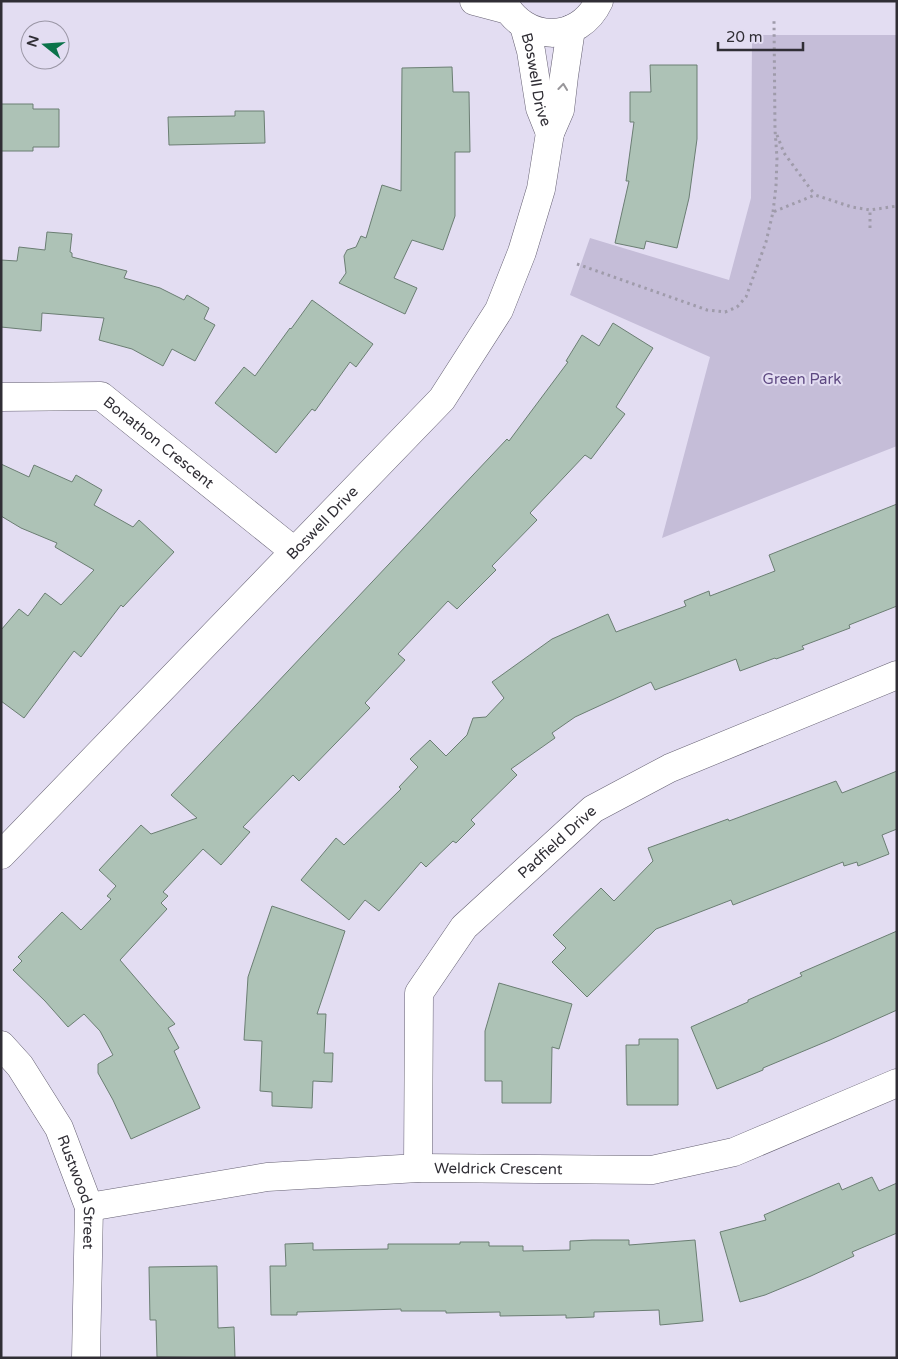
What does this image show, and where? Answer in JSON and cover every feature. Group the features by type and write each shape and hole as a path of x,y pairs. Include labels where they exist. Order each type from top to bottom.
{"street":[{"path":"474,1 512,12 535,31 547,33 559,33 572,29 587,18 602,2"},
{"name":"Boswell Drive","path":"512,12 532,51 540,108 550,133"},
{"name":"Boswell Drive","path":"1,855 442,399 499,310 522,252 541,189 550,133 560,110 572,29"},
{"name":"Bonathon Crescent","path":"1,397 101,396 294,551"},
{"name":"Padfield Drive","path":"418,1168 419,993 464,927 594,809 670,768 897,675"},
{"name":"Rustwood Street","path":"1,1045 20,1066 59,1128 89,1207 86,1358"},
{"name":"Weldrick Crescent","path":"89,1207 267,1177 418,1168 652,1170 734,1152 897,1083"}],"path":[{"path":"576,264 707,310 726,312 737,307 746,297 766,242 773,212 776,186 774,21"},
{"path":"775,130 784,153 815,195 852,207 870,210 897,206"},
{"path":"773,212 815,195"},
{"path":"870,210 870,228"}],"green space":[{"name":"Green Park","path":"752,35 897,35 897,446 662,538 710,357 570,295 590,238 729,280 751,198"}],"building":[{"path":"650,65 697,65 697,139 689,198 677,248 646,241 644,249 615,243 629,181 626,181 634,122 630,122 630,92 651,92"},
{"path":"452,67 453,92 469,92 470,152 455,152 455,216 443,250 412,240 394,278 417,288 405,314 339,283 346,273 344,256 347,250 356,247 361,236 366,238 382,185 401,191 402,68"},
{"path":"1,104 33,104 33,109 59,109 59,147 33,147 33,151 1,151"},
{"path":"235,111 264,111 265,143 169,145 168,117 235,116"},
{"path":"47,232 72,234 70,252 72,257 127,271 124,278 160,288 184,300 187,295 209,308 204,319 215,325 195,361 172,349 163,366 132,349 99,340 104,318 42,313 41,331 1,327 1,260 17,261 19,247 45,250"},
{"path":"312,300 373,344 356,367 350,362 315,411 312,409 276,453 215,403 244,367 255,376"},
{"path":"613,323 653,348 616,407 625,414 591,459 585,455 530,513 537,520 492,566 496,570 457,609 448,601 398,654 405,660 365,703 370,708 299,781 293,775 243,827 250,832 221,865 203,849 163,892 168,896 161,903 167,909 120,960 175,1024 168,1028 179,1048 174,1051 200,1108 131,1139 98,1073 98,1064 113,1055 100,1031 84,1014 68,1027 45,1001 13,970 22,961 18,957 62,912 81,930 111,899 107,896 116,886 99,870 141,825 151,834 197,818 171,795 507,439 509,441 568,362 566,361 582,335 599,346"},
{"path":"1,464 29,477 34,465 72,482 76,475 102,490 94,505 133,527 139,520 174,552 123,607 121,605 81,657 74,651 24,718 1,701 1,630 19,609 28,616 45,593 61,605 94,570 55,547 57,543 21,528 1,516"},
{"path":"897,504 897,606 849,625 850,628 802,646 804,649 776,659 740,671 736,659 655,690 651,682 575,717 552,733 555,738 511,769 517,775 471,820 475,824 456,843 453,841 426,867 421,862 379,911 365,900 349,920 301,880 336,838 344,845 401,789 399,787 418,767 410,759 430,740 446,756 467,735 473,718 486,717 504,698 492,682 552,639 608,614 616,632 686,606 684,601 709,591 710,596 775,571 769,555"},
{"path":"897,771 897,829 882,835 889,854 858,866 857,862 844,866 843,862 733,905 731,900 656,929 587,997 552,962 566,948 553,935 601,888 614,901 653,861 648,848 728,819 729,821 836,781 842,793"},
{"path":"272,906 345,931 317,1014 326,1014 324,1053 333,1053 332,1082 313,1081 312,1108 272,1106 272,1092 260,1091 262,1041 244,1040 248,977"},
{"path":"897,931 897,1010 717,1089 691,1027 802,976 800,973"},
{"path":"499,983 572,1004 559,1049 552,1047 551,1103 502,1103 502,1081 485,1081 485,1031"},
{"path":"639,1039 678,1039 678,1105 627,1105 626,1045 639,1045"},
{"path":"872,1177 879,1191 897,1183 897,1233 852,1252 854,1256 811,1276 765,1295 740,1302 720,1232 766,1220 764,1215 839,1183 842,1190"},
{"path":"629,1240 629,1245 695,1240 703,1321 660,1325 659,1310 594,1312 594,1317 566,1318 566,1315 500,1316 500,1312 446,1313 446,1311 401,1311 401,1309 297,1312 297,1315 271,1315 270,1266 286,1266 285,1244 313,1243 313,1250 388,1249 388,1244 489,1242 489,1246 523,1246 523,1251 570,1250 570,1241"},
{"path":"217,1266 218,1328 234,1327 235,1358 157,1357 156,1320 150,1320 149,1267"}]}
